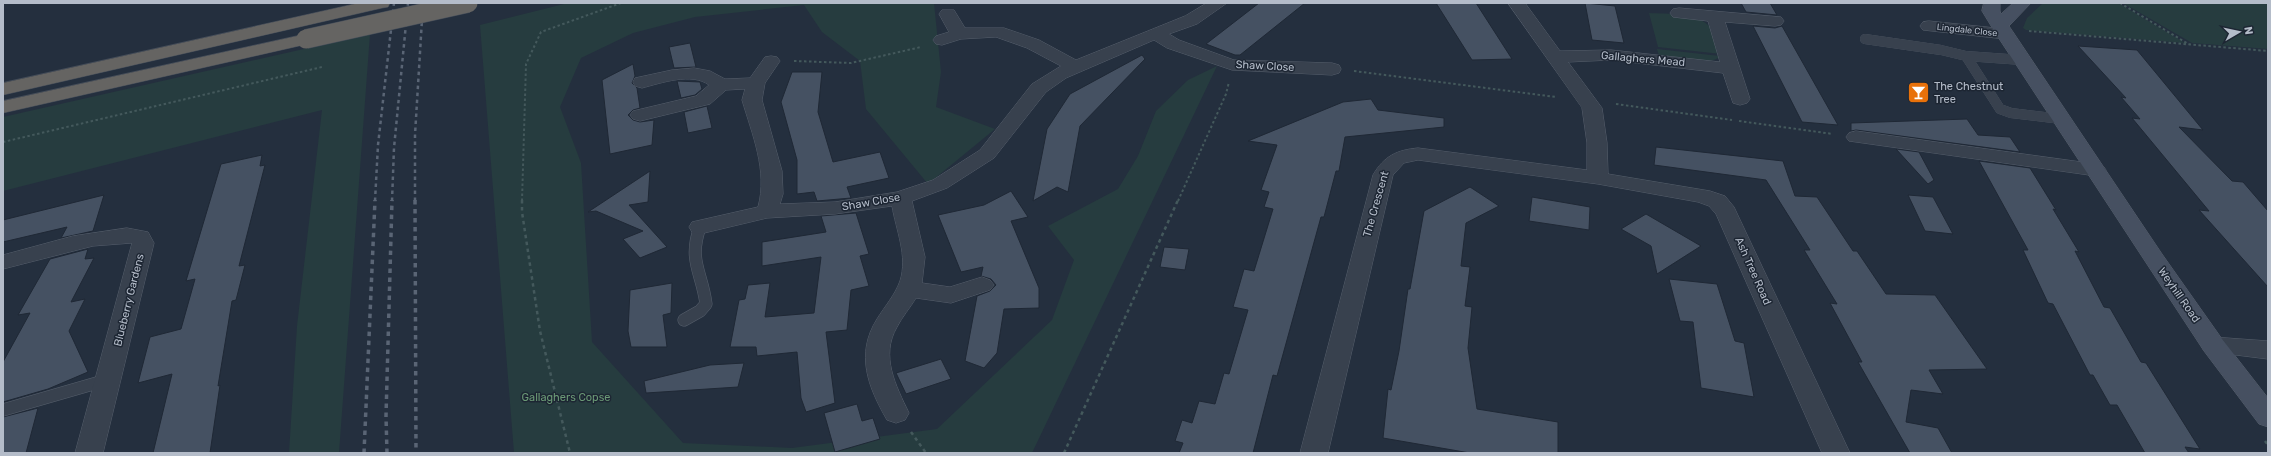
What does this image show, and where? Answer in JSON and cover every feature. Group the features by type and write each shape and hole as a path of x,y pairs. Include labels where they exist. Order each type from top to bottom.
{"highway":[{"path":"3,89 382,3"},
{"path":"3,107 468,3"}],"main road":[{"name":"Weyhill Road","path":"1992,3 1992,11 2009,30 2022,60 2213,345 2268,417"},
{"path":"2009,30 2023,3"}],"street":[{"name":"Shaw Close","path":"700,227 767,211 836,208 901,198 940,184 986,154 1002,137 1039,88 1074,66 1157,35 1192,20 1219,3"},
{"path":"1516,3 1592,108 1595,120 1598,178"},
{"path":"1679,13 1775,21"},
{"path":"948,14 959,34"},
{"path":"1715,16 1740,99"},
{"name":"Lingdale Close","path":"1929,26 2009,30"},
{"path":"942,40 959,34 998,32 1033,44 1074,66"},
{"name":"Shaw Close","path":"1157,35 1173,44 1232,64 1332,69"},
{"name":"Gallaghers Mead","path":"1555,56 1611,55 1732,69"},
{"path":"767,211 772,194 772,172 752,100 756,83 771,61"},
{"path":"642,82 694,74 707,76 721,85 756,83"},
{"path":"640,114 703,100 721,85"},
{"path":"1856,137 2096,170"},
{"name":"The Crescent","path":"1314,453 1376,201 1383,175 1392,160 1409,154 1425,155 1598,178"},
{"name":"Ash Tree Road","path":"1598,178 1702,196 1717,201 1726,212 1836,453"},
{"path":"896,413 879,375 877,351 881,332 912,281 914,258 911,236 904,216 901,198"},
{"name":"Blueberry Gardens","path":"3,262 95,239 132,235 140,237 144,243 110,380 89,453"},
{"path":"907,289 951,295 982,285"},
{"path":"2213,345 2268,350"}],"lane":[{"path":"1865,39 1934,48 1966,56 2022,60"},
{"path":"1966,56 2000,109 2011,113 2062,119"},
{"path":"684,320 700,311 706,304 704,284 698,268 694,248 700,227"},
{"path":"3,410 110,380"}],"path":[{"path":"570,453 540,331 522,212 526,64 541,32 621,3"},
{"path":"2120,3 2191,45"},
{"path":"2009,30 2268,51"},
{"path":"771,61 851,63 876,59 942,40"},
{"path":"1064,453 1226,94 1232,64"},
{"path":"3,142 322,67"},
{"path":"1332,69 1399,76 1856,137"}],"green space":[{"name":"Gallaghers Copse","path":"568,3 934,3 941,72 936,107 995,129 928,184 866,109 860,61 822,32 804,5 695,17 633,33 581,58 560,107 581,163 592,342 683,443 792,448 937,429 1052,320 1074,260 1048,226 1118,189 1138,156 1156,111 1188,80 1217,66 1032,453 514,453 480,25"},
{"path":"2043,3 2118,3 2185,43 2026,30 2023,28 2027,18"},
{"path":"2123,3 2268,3 2268,49 2192,43"},
{"path":"1649,13 1682,15 1698,19 1705,23 1713,31 1721,54 1658,47"},
{"path":"370,34 339,453 289,453 297,326 322,110 3,191 3,117"},
{"path":"1657,49 1720,56 1709,61 1682,60 1659,56"}],"building":[{"path":"1259,3 1305,3 1240,55 1235,55 1206,44"},
{"path":"1436,3 1476,3 1512,59 1472,60"},
{"path":"1585,3 1615,6 1624,43 1592,40"},
{"path":"1741,3 1770,3 1777,15 1746,12"},
{"path":"1753,26 1775,28 1782,26 1838,125 1802,122"},
{"path":"690,43 696,67 674,68 669,47"},
{"path":"2078,46 2137,50 2203,130 2179,127 2232,181 2243,182 2268,211 2268,287 2199,210 2209,211 2132,118 2140,119 2121,97 2126,98"},
{"path":"1142,55 1145,59 1080,126 1068,192 1057,187 1033,201 1047,129 1070,94"},
{"path":"633,64 635,76 632,83 637,88 640,108 633,110 628,115 633,120 640,122 654,120 652,145 610,154 602,80"},
{"path":"792,72 822,72 818,112 833,162 880,152 889,178 847,187 851,198 817,201 814,192 797,194 797,160 781,102"},
{"path":"677,81 700,82 702,89 695,95 681,98"},
{"path":"1371,99 1378,110 1444,118 1444,127 1345,137 1339,171 1336,171 1324,217 1321,217 1277,376 1273,375 1253,453 1179,453 1183,443 1175,441 1182,420 1192,423 1199,401 1215,404 1224,373 1229,374 1248,310 1233,307 1244,269 1254,271 1273,209 1264,207 1269,192 1261,190 1277,145 1248,141 1343,102"},
{"path":"707,106 712,128 688,133 684,112"},
{"path":"1967,119 1978,135 2010,137 2020,152 1856,130 1851,131 1851,123"},
{"path":"1656,147 1783,161 1795,196 1817,197 1853,251 1857,251 1886,294 1935,295 1987,369 1929,370 1943,394 1911,390 1906,422 1938,428 1952,453 1910,453 1858,362 1862,362 1830,303 1837,304 1804,250 1810,250 1766,180 1654,165"},
{"path":"1896,149 1919,152 1934,180 1928,184"},
{"path":"262,155 260,166 265,165 239,266 245,265 236,300 232,301 218,386 220,385 210,453 153,453 172,374 138,383 150,337 181,329 195,279 186,281 221,164"},
{"path":"1979,161 2030,168 2056,210 2053,209 2079,252 2075,251 2104,307 2110,308 2141,362 2146,363 2200,449 2185,447 2189,453 2145,453 2117,405 2110,405 2093,375 2090,375 2053,304 2048,303 2023,250 2028,250"},
{"path":"650,171 648,202 629,205 667,247 640,258 623,239 643,231 596,211 588,212"},
{"path":"1470,187 1499,206 1466,223 1461,266 1470,267 1465,306 1472,307 1468,348 1477,409 1558,422 1558,453 1470,453 1383,438 1388,389 1391,390 1399,351 1408,289 1410,289 1424,211"},
{"path":"1011,191 1028,217 1011,221 1039,288 1039,308 1004,309 997,353 984,368 965,361 977,296 990,291 996,285 991,279 981,276 983,267 961,272 938,215 984,205"},
{"path":"104,195 93,231 61,238 67,227 3,242 3,220"},
{"path":"1908,195 1933,197 1953,234 1925,231"},
{"path":"1532,197 1590,207 1589,230 1529,221"},
{"path":"856,213 869,254 860,256 869,286 851,290 847,330 826,332 835,403 806,412 801,398 797,352 757,356 756,347 730,347 739,300 745,299 748,285 770,283 765,317 814,313 821,257 762,266 762,242 826,232 821,216"},
{"path":"1646,214 1701,246 1657,274 1651,246 1621,229"},
{"path":"1164,247 1189,249 1185,270 1160,267"},
{"path":"88,249 85,259 94,258 71,302 85,299 69,331 88,372 48,389 3,402 3,362 30,313 18,315 50,259"},
{"path":"1669,279 1717,284 1735,341 1744,343 1754,397 1701,388 1693,322 1680,321"},
{"path":"672,283 671,313 663,315 667,347 631,347 628,331 630,290"},
{"path":"941,359 951,379 906,394 896,373"},
{"path":"744,363 738,387 646,393 644,381 710,365"},
{"path":"857,404 862,421 873,418 880,439 835,452 824,413"},
{"path":"38,408 26,453 3,453 3,417"}],"railway":[{"path":"375,201 378,145 394,3"},
{"path":"392,201 394,148 408,3"},
{"path":"415,200 415,135 423,3"},
{"path":"364,453 375,200"},
{"path":"387,453 386,416 392,200"},
{"path":"415,200 416,453"}],"place":[{"name":"The Chestnut Tree","path":"1918,92"}]}
